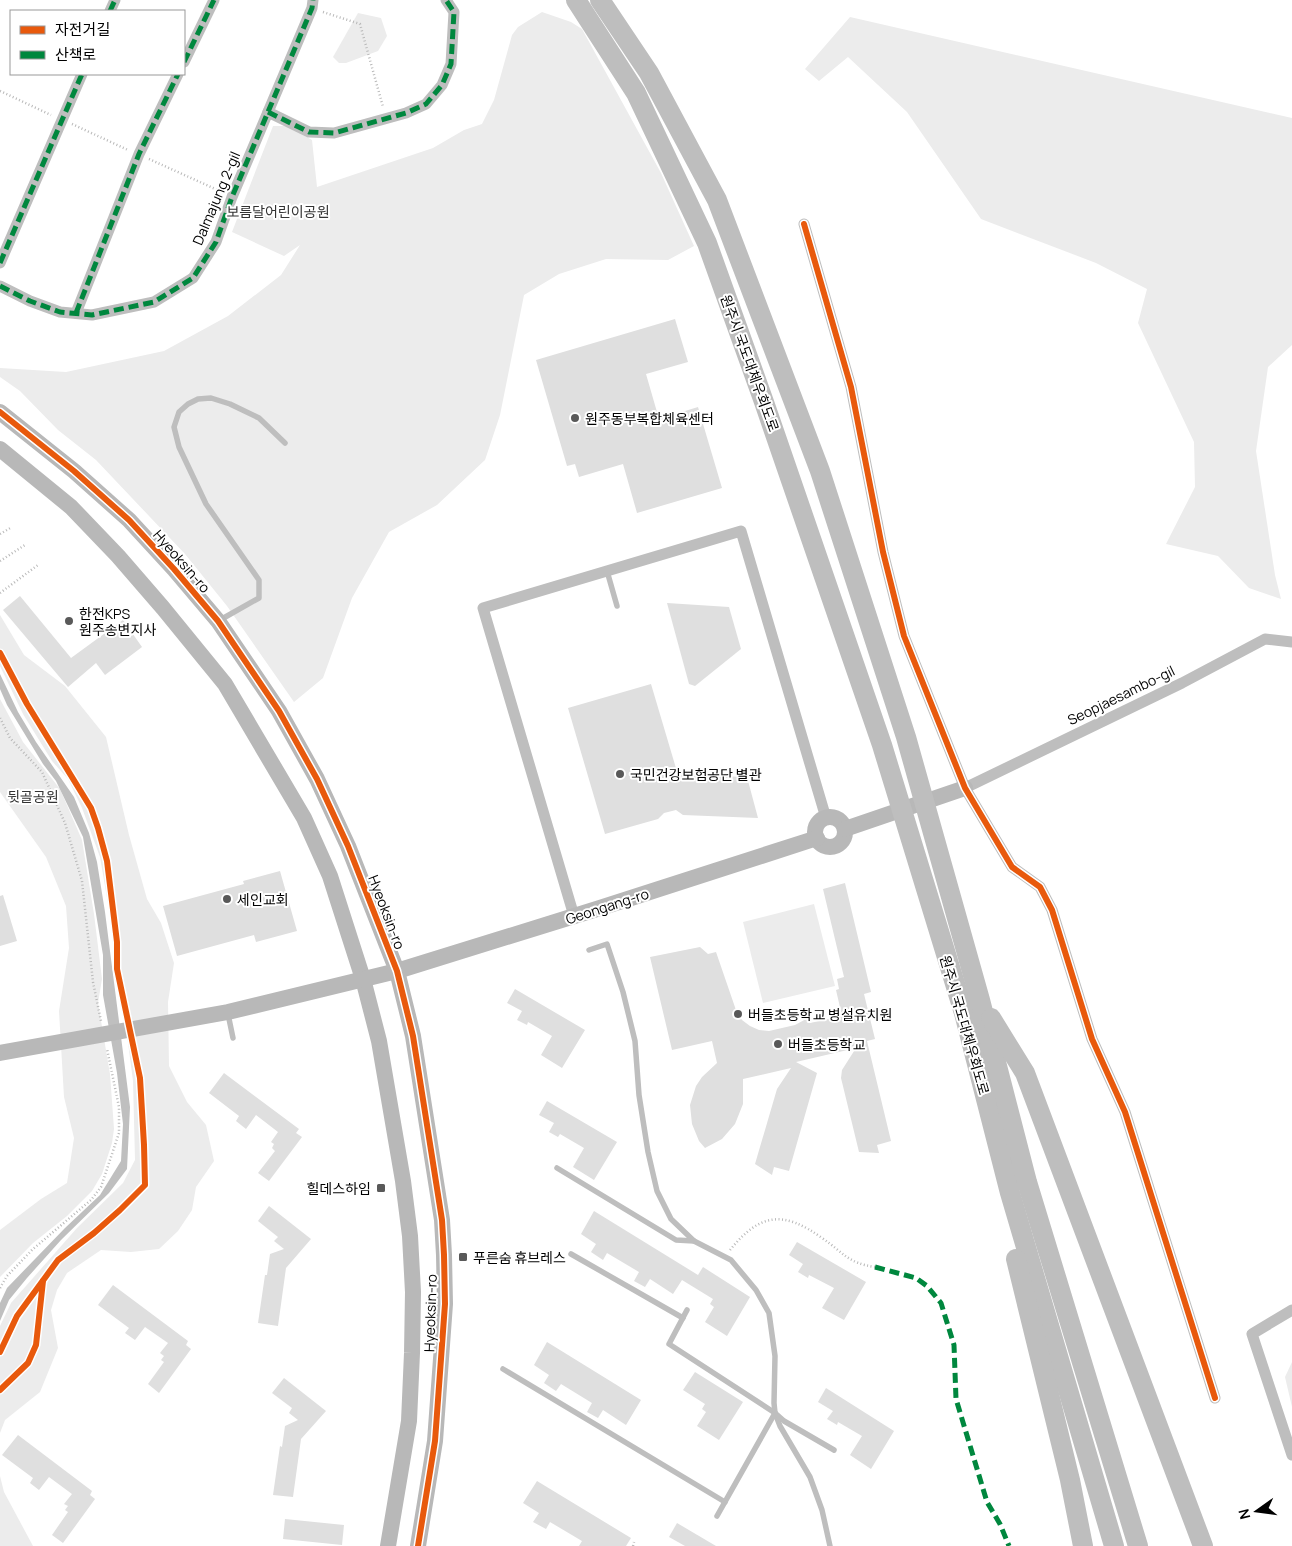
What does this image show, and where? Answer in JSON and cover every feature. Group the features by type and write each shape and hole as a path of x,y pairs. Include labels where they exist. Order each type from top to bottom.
{"highway":[{"name":"원주시 국도대체우회도로","path":"576,0 636,94 708,243 764,402 882,745 964,1013 1010,1193 1114,1546"},
{"name":"원주시 국도대체우회도로","path":"600,0 649,73 717,200 820,471 906,737 938,857 980,1000 1027,1182 1077,1341 1124,1506 1138,1546"},
{"path":"980,1000 1026,1073 1204,1546"},
{"path":"964,1013 967,1063 1068,1470 1083,1546"}],"street":[{"path":"185,60 214,0"},
{"path":"268,112 309,132 334,133 406,113 426,104 442,85 451,64 454,12 446,0"},
{"name":"Dalmajung 2-gil","path":"0,286 30,301 60,312 92,315 154,302 193,278 216,242 232,197 312,4"},
{"path":"0,263 82,75"},
{"path":"76,313 139,154 178,75"},
{"path":"804,224 851,387 883,552 904,636 965,788 1012,867 1040,887 1052,910 1092,1039 1125,1112 1215,1398"},
{"name":"Hyeoksin-ro","path":"0,412 74,471 129,520 218,621 279,711 317,779 348,846 397,972 412,1036 442,1220 444,1255 445,1304 435,1441 418,1546"},
{"name":"Hyeoksin-ro","path":"0,449 71,506 163,608 225,684 304,818 330,876 363,979 379,1041 402,1172 410,1236 413,1292 409,1421 388,1546"},
{"path":"574,916 483,608 741,531 826,818"},
{"name":"Seopjaesambo-gil","path":"965,788 1182,683 1265,639 1292,642"},
{"path":"845,829 965,788"},
{"path":"831,817 840,820 845,829 844,838 832,847 823,845 817,838 816,828 821,820 826,818 831,817"},
{"name":"Geongang-ro","path":"363,979 397,972 817,838"},
{"path":"0,1053 228,1012 363,979"},
{"path":"1292,1310 1252,1334 1292,1455"}],"lane":[{"path":"218,621 259,598 259,580 206,504 179,447 174,427 176,418 179,412 188,404 198,399 211,398 230,404 260,418 285,443"},
{"path":"607,571 617,606"},
{"path":"590,950 607,944 623,992 635,1041 640,1104 648,1152 657,1191 670,1219 694,1241 731,1260 756,1290 768,1314 775,1356 775,1413 780,1426 810,1477 822,1510 830,1546"},
{"path":"228,1012 233,1038"},
{"path":"556,1168 676,1240 694,1241"},
{"path":"571,1254 683,1318"},
{"path":"687,1310 669,1344 775,1413 784,1421 834,1450"},
{"path":"503,1369 725,1502"},
{"path":"716,1516 775,1413"}],"path":[{"path":"312,4 360,24 386,118"},
{"path":"0,91 232,197"},
{"path":"0,534 12,527"},
{"path":"0,561 25,545"},
{"path":"0,593 38,566"},
{"path":"0,718 10,738 42,772 65,823 82,881 92,982 103,1028"},
{"path":"0,1288 7,1276 33,1249 91,1200 101,1188 119,1133 119,1107 107,1047"},
{"path":"724,1256 743,1233 758,1223 773,1219 792,1221 822,1237 847,1258 861,1265 875,1267"},
{"path":"633,1546 634,1542"}],"green space":[{"name":"보름달어린이공원","path":"542,12 571,22 582,29 661,173 694,246 668,260 606,259 559,274 524,295 500,415 485,460 437,505 389,532 352,598 323,678 294,702 227,606 185,554 96,460 58,430 20,391 0,377 0,368 66,372 164,351 228,316 281,275 300,245 284,256 232,232 273,126 287,126 312,140 317,187 433,148 464,130 482,124 494,100 512,35 518,27"},
{"path":"358,13 381,18 387,36 378,51 346,63 339,63 333,57"},
{"path":"850,17 1292,118 1292,345 1268,367 1256,451 1275,575 1281,599 1249,588 1218,556 1166,544 1195,487 1194,442 1138,323 1147,289 1096,263 981,219 907,112 848,57 819,81 805,69"},
{"path":"0,615 24,655 65,686 106,737 129,835 147,899 161,923 174,963 168,1002 169,1066 187,1102 206,1125 214,1161 196,1187 192,1210 178,1231 159,1249 131,1252 101,1250 67,1273 57,1290 51,1310 58,1348 40,1392 5,1420 0,1433 0,1326 11,1303 77,1228 123,1183 135,1160 133,1081 124,1012 114,965 112,927 100,857 82,808 68,779 52,761 23,714 0,666"},
{"name":"뒷골공원","path":"0,699 23,742 60,789 82,840 102,979 98,1003 110,1074 114,1129 112,1143 102,1174 92,1191 67,1216 33,1243 0,1277 0,1230 41,1199 67,1183 74,1138 64,1097 59,1011 69,948 66,906 46,857 0,792"},
{"path":"814,904 835,986 763,1003 743,922"},
{"path":"1292,1362 1292,1407 1285,1377"},
{"path":"0,1476 4,1492 33,1546 0,1546"}],"shaded area":[{"path":"0,674 18,712 36,742 74,797 89,833 97,862 105,912 130,1107 127,1169 109,1193 61,1240 27,1278 9,1300 0,1321 0,1303 7,1288 100,1195 121,1161 123,1124 117,1073 103,995 103,955 83,837 56,781 43,764 7,705 0,689"}],"building":[{"path":"675,319 688,362 646,374 659,419 698,407 722,488 637,513 623,464 579,477 575,464 567,466 536,360"},
{"path":"20,596 71,658 123,620 142,647 105,675 96,663 68,687 3,610"},
{"path":"667,603 729,607 741,649 695,686 689,684"},
{"path":"651,684 678,775 747,777 758,818 683,815 676,810 664,813 658,819 605,834 568,708"},
{"path":"280,871 297,931 256,942 254,935 177,956 163,906 244,884 243,881"},
{"path":"845,883 871,992 864,994 875,1039 867,1041 891,1141 877,1145 879,1153 859,1152 841,1078 842,1070 856,1048 796,1062 817,1073 789,1171 774,1167 772,1175 755,1164 777,1089 791,1068 743,1079 743,1104 735,1124 722,1139 705,1148 699,1141 692,1124 690,1105 696,1086 702,1077 717,1063 712,1041 672,1050 650,957 700,947 708,954 716,952 737,1013 742,1020 759,1030 769,1031 795,1025 808,1018 810,1023 842,1016 836,990 839,989 837,979 844,977 823,889"},
{"path":"3,895 17,941 0,946 0,896"},
{"path":"515,989 585,1030 562,1068 541,1055 552,1036 528,1022 527,1025 517,1020 522,1011 507,1003"},
{"path":"224,1073 299,1129 296,1133 302,1137 269,1181 258,1173 275,1151 272,1148 274,1144 271,1142 278,1132 256,1115 246,1129 236,1121 239,1116 209,1093"},
{"path":"547,1101 617,1142 594,1180 573,1167 584,1148 560,1134 558,1137 549,1132 554,1123 539,1115"},
{"path":"269,1206 311,1239 286,1268 278,1326 258,1323 270,1254 284,1249 274,1241 278,1237 258,1221"},
{"path":"594,1211 698,1275 703,1267 750,1297 727,1336 705,1322 714,1307 710,1304 713,1299 682,1280 673,1294 650,1279 645,1287 634,1281 639,1272 607,1253 603,1260 591,1252 596,1244 581,1234"},
{"path":"797,1242 866,1282 844,1320 822,1308 834,1288 809,1275 808,1278 798,1272 803,1264 789,1255"},
{"path":"113,1285 188,1341 186,1345 191,1349 159,1393 148,1384 164,1362 161,1360 164,1356 160,1353 168,1343 145,1327 135,1340 125,1333 129,1328 98,1305"},
{"path":"547,1342 641,1400 626,1425 603,1410 598,1418 587,1412 592,1403 561,1384 556,1391 544,1383 549,1375 534,1365"},
{"path":"695,1372 743,1402 719,1440 697,1426 706,1412 702,1409 705,1404 683,1390"},
{"path":"284,1378 326,1411 301,1439 293,1497 273,1495 285,1426 298,1420 289,1413 292,1408 272,1393"},
{"path":"826,1388 894,1431 871,1469 850,1455 862,1436 838,1422 837,1425 827,1419 833,1411 818,1402"},
{"path":"18,1435 92,1491 90,1495 95,1499 63,1543 52,1535 68,1512 65,1510 68,1506 64,1504 72,1494 49,1477 39,1490 30,1483 33,1478 2,1455"},
{"path":"537,1481 631,1538 626,1546 579,1546 582,1541 550,1522 546,1529 533,1522 539,1513 523,1503"},
{"path":"285,1519 344,1525 342,1545 283,1539"},
{"path":"677,1523 716,1546 685,1546 669,1537"}],"marked path":[{"path":"110,10 115,0"},
{"path":"185,60 214,0"},
{"path":"0,286 30,301 60,312 92,315 154,302 193,278 216,242 232,197 312,8 313,0"},
{"path":"268,112 309,132 334,133 406,113 426,104 442,85 451,64 454,12 446,0"},
{"path":"0,263 82,75"},
{"path":"76,313 139,154 178,75"},
{"path":"875,1267 916,1278 927,1286 941,1303 954,1345 956,1399 987,1502 1000,1524 1009,1546"}],"cycle path":[{"path":"804,224 851,387 883,552 904,636 965,788 1012,867 1040,887 1052,910 1092,1039 1125,1112 1215,1398"},
{"path":"0,412 74,471 129,520 218,621 279,711 317,779 348,846 397,971 413,1036 442,1220 444,1255 445,1304 435,1441 418,1546"},
{"path":"0,653 27,704 91,808 107,861 117,942 117,969 140,1078 145,1185 94,1233 58,1260 17,1316 0,1352"},
{"path":"0,1390 28,1363 36,1345 43,1281"}],"place":[{"name":"원주동부복합체육센터","path":"575,418"},
{"name":"한전KPS 원주송변지사","path":"69,621"},
{"name":"국민건강보험공단 별관","path":"620,774"},
{"name":"세인교회","path":"227,899"},
{"name":"버들초등학교 병설유치원","path":"738,1014"},
{"name":"버들초등학교","path":"778,1044"},
{"name":"힐데스하임","path":"381,1188"},
{"name":"푸른숨 휴브레스","path":"463,1257"}]}
